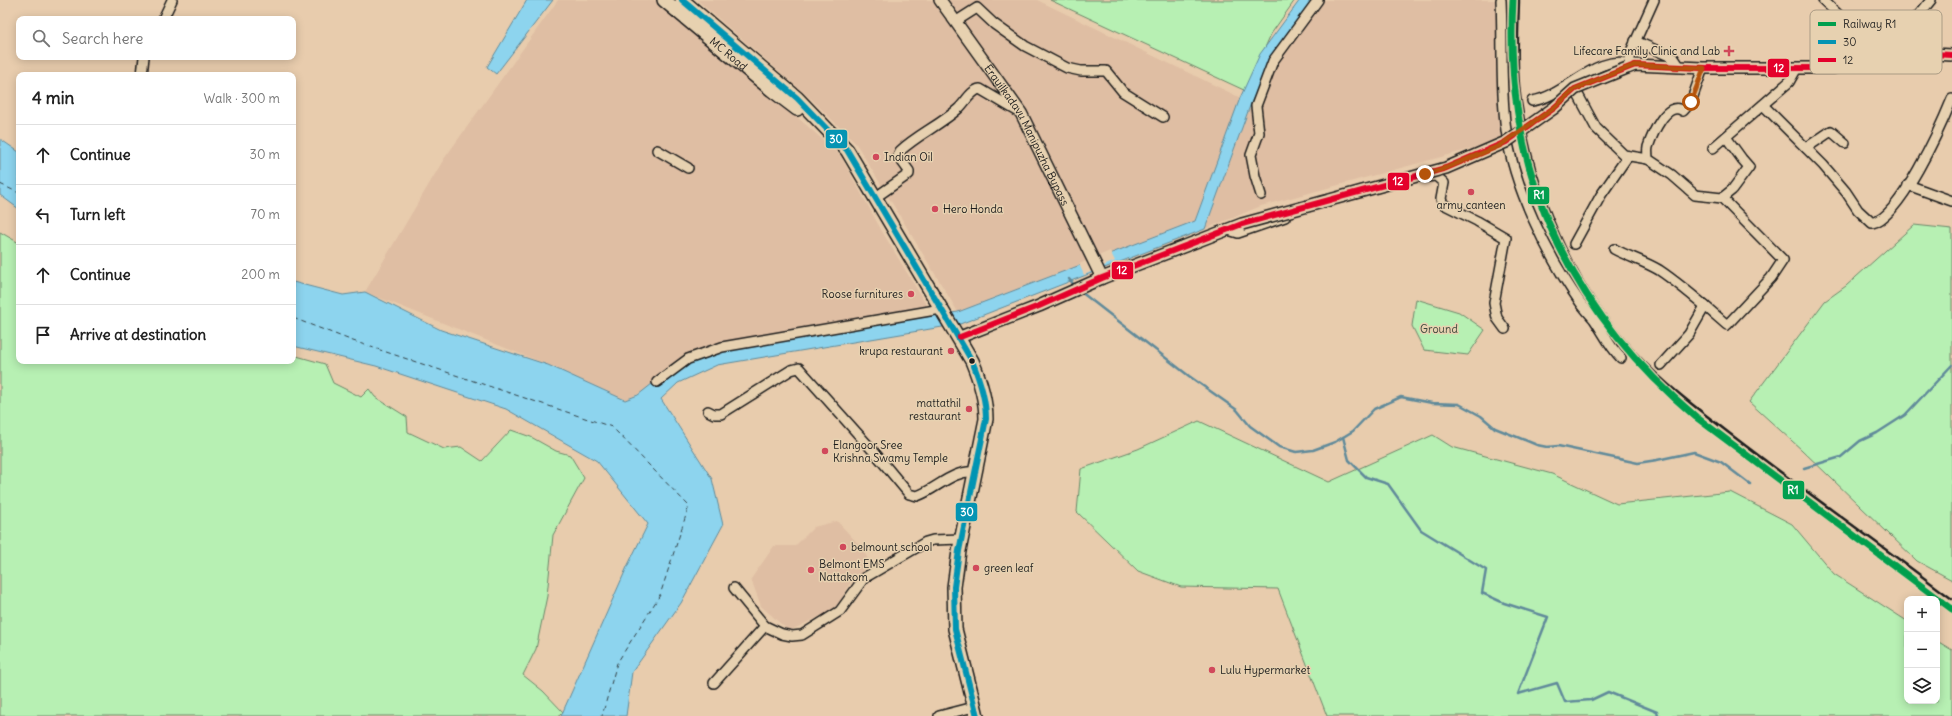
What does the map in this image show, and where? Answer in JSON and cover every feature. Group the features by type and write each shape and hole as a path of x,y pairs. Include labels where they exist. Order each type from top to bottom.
{"highway":[{"name":"MC Road","path":"664,0 772,90 833,135"},
{"name":"MC Road","path":"682,0 768,72 808,109 854,160 943,314 960,337 980,381 985,400 985,429 961,539 954,587 955,629 976,711"}],"main road":[{"name":"Erayilkadavu Manipuzha Bypass","path":"940,0 1021,113 1102,278"},
{"path":"1942,54 1952,55"},
{"path":"960,337 1102,278 1242,224 1446,168 1506,142 1554,108 1575,89 1630,65 1704,68 1810,68"}],"street":[{"path":"164,16 172,0"},
{"path":"1261,195 1255,176 1251,155 1259,133 1256,106 1273,61 1318,0"},
{"path":"1501,0 1502,82 1506,131 1522,192 1557,267 1580,303 1595,321 1606,341 1621,358"},
{"path":"1532,101 1553,95 1589,70 1613,63 1630,65 1635,41 1654,0"},
{"path":"1823,0 1834,10"},
{"path":"1923,10 1931,0"},
{"path":"956,22 978,8 994,24 1025,46 1067,68 1081,71 1106,71 1123,92 1163,117"},
{"path":"1635,41 1674,58 1680,67"},
{"path":"142,72 144,60"},
{"path":"1648,159 1648,148 1664,114 1672,108 1679,108 1683,111 1691,102 1704,68"},
{"path":"1713,148 1789,82 1796,68"},
{"path":"876,197 909,174 907,168 898,156 900,151 950,116 977,89 983,90 1021,113"},
{"path":"1575,89 1596,128 1624,155 1648,159 1672,175 1695,195 1722,198 1783,260 1771,278 1727,325 1658,270 1632,256 1626,256 1614,249"},
{"path":"1763,105 1806,148 1846,192 1858,210 1872,223 1881,220 1891,211 1908,185 1937,136 1952,99"},
{"path":"1806,148 1831,131 1845,143"},
{"path":"1722,198 1732,190 1749,166 1726,137"},
{"path":"657,150 688,168"},
{"path":"1574,244 1601,195 1628,156"},
{"path":"1228,230 1238,233 1292,215 1431,176 1436,176 1444,187 1441,199 1443,204 1506,238 1494,303 1497,318 1505,329"},
{"path":"1908,185 1952,201"},
{"path":"1661,365 1689,334 1705,306"},
{"path":"657,382 688,359 722,347 943,314"},
{"path":"708,411 714,414 721,414 790,370 799,368 876,453 909,494 917,496 955,475 965,471 975,472"},
{"path":"734,588 765,626 782,634 792,636 802,635 840,611 850,600 861,581 877,569 926,542 933,540 961,539"},
{"path":"714,683 765,626"},
{"path":"939,716 976,711"}],"shaded area":[{"path":"558,0 659,0 762,86 840,155 883,233 933,316 744,345 625,400 548,365 365,292 444,159"},
{"path":"697,0 1037,0 1241,98 1195,221 958,312 857,145 811,99"},
{"path":"1315,0 1502,0 1500,141 1261,206 1205,229 1251,103 1275,53"},
{"name":"Belmont EMS Nattakom","path":"837,521 862,548 870,563 849,585 838,606 829,612 789,631 761,606 751,579 774,546 795,546 814,527"}],"green space":[{"path":"1050,0 1295,0 1271,34 1246,91"},
{"path":"1914,225 1952,229 1952,580 1917,561 1802,450 1749,402 1825,301 1846,286"},
{"path":"0,232 16,241 16,364 296,364 296,356 325,364 333,383 361,397 369,389 375,397 407,417 408,432 444,449 461,447 482,461 511,430 531,437 556,451 570,455 584,478 553,535 547,596 536,649 523,675 543,691 563,712 559,716 0,716"},
{"name":"Ground","path":"1416,299 1459,312 1485,330 1468,355 1424,350 1412,326"},
{"path":"1199,421 1329,482 1433,435 1452,447 1552,474 1617,504 1730,492 1792,524 1834,574 1904,619 1904,704 1940,704 1940,643 1952,650 1952,716 1327,716 1278,589 1181,587 1138,571 1077,512 1081,469 1138,449"}],"water":[{"path":"527,0 553,0 496,74 487,67"},
{"path":"1300,0 1315,0 1275,53 1251,103 1205,229 960,324 717,365 678,383 661,399 712,479 723,525 681,603 632,672 626,716 561,716 627,567 648,524 597,461 506,409 376,366 296,347 296,283 343,295 365,292 441,330 548,365 625,400 638,395 676,365 744,345 958,312 1195,221 1240,98 1260,54"},
{"path":"0,139 16,150 16,207 0,195"}],"pier":[{"path":"1110,251 1115,261 1084,275 1079,264"}],"waterway":[{"path":"1069,279 1076,287"},
{"path":"1081,292 1189,376 1237,410 1250,426 1279,447 1296,452 1313,450 1335,442 1353,431 1374,409 1401,397 1432,403 1459,404 1481,416 1495,428 1537,445 1547,447 1558,446 1638,463 1694,452 1721,462 1750,484"},
{"path":"1804,468 1841,457 1860,441 1877,433 1905,415 1952,365"},
{"path":"1343,437 1349,460 1366,477 1388,484 1421,530 1486,570 1482,593 1504,603 1548,617 1518,694 1557,683 1565,702 1591,700 1608,692 1657,712 1658,716"}],"ferry route":[{"path":"0,184 16,192"},
{"path":"296,319 353,341 612,427 689,506 660,595 617,663 602,716"}],"railway":[{"path":"1519,0 1518,76 1527,136 1546,203 1575,268 1593,298 1636,353 1691,403 1775,468 1952,599"}],"rail line":[{"name":"R1","path":"1513,0 1513,62 1519,122 1532,178 1552,231 1579,282 1612,330 1651,375 1696,417 1952,609"}],"transit line":[{"name":"30","path":"682,0 797,98 847,150 972,361 978,375 985,404 986,419 959,551 954,587 955,629 977,716"},
{"name":"12","path":"1942,54 1952,55"},
{"name":"12","path":"960,337 1039,306 1102,278 1242,224 1446,168 1506,142 1554,108 1575,89 1635,65 1703,68 1810,68"}],"place":[{"name":"Lifecare Family Clinic and Lab","path":"1729,51"},
{"name":"Indian Oil","path":"876,157"},
{"name":"army canteen","path":"1471,192"},
{"name":"Hero Honda","path":"935,209"},
{"name":"Roose furnitures","path":"911,294"},
{"name":"krupa restaurant","path":"951,351"},
{"name":"mattathil restaurant","path":"969,409"},
{"name":"Elangoor Sree Krishna Swamy Temple","path":"825,451"},
{"name":"belmount school","path":"843,547"},
{"name":"green leaf","path":"976,568"},
{"name":"Belmont EMS Nattakom","path":"811,570"},
{"name":"Lulu Hypermarket","path":"1212,670"}],"route":[{"path":"1425,174 1446,168 1499,146 1554,108 1575,89 1635,65 1704,68 1691,102"}]}
